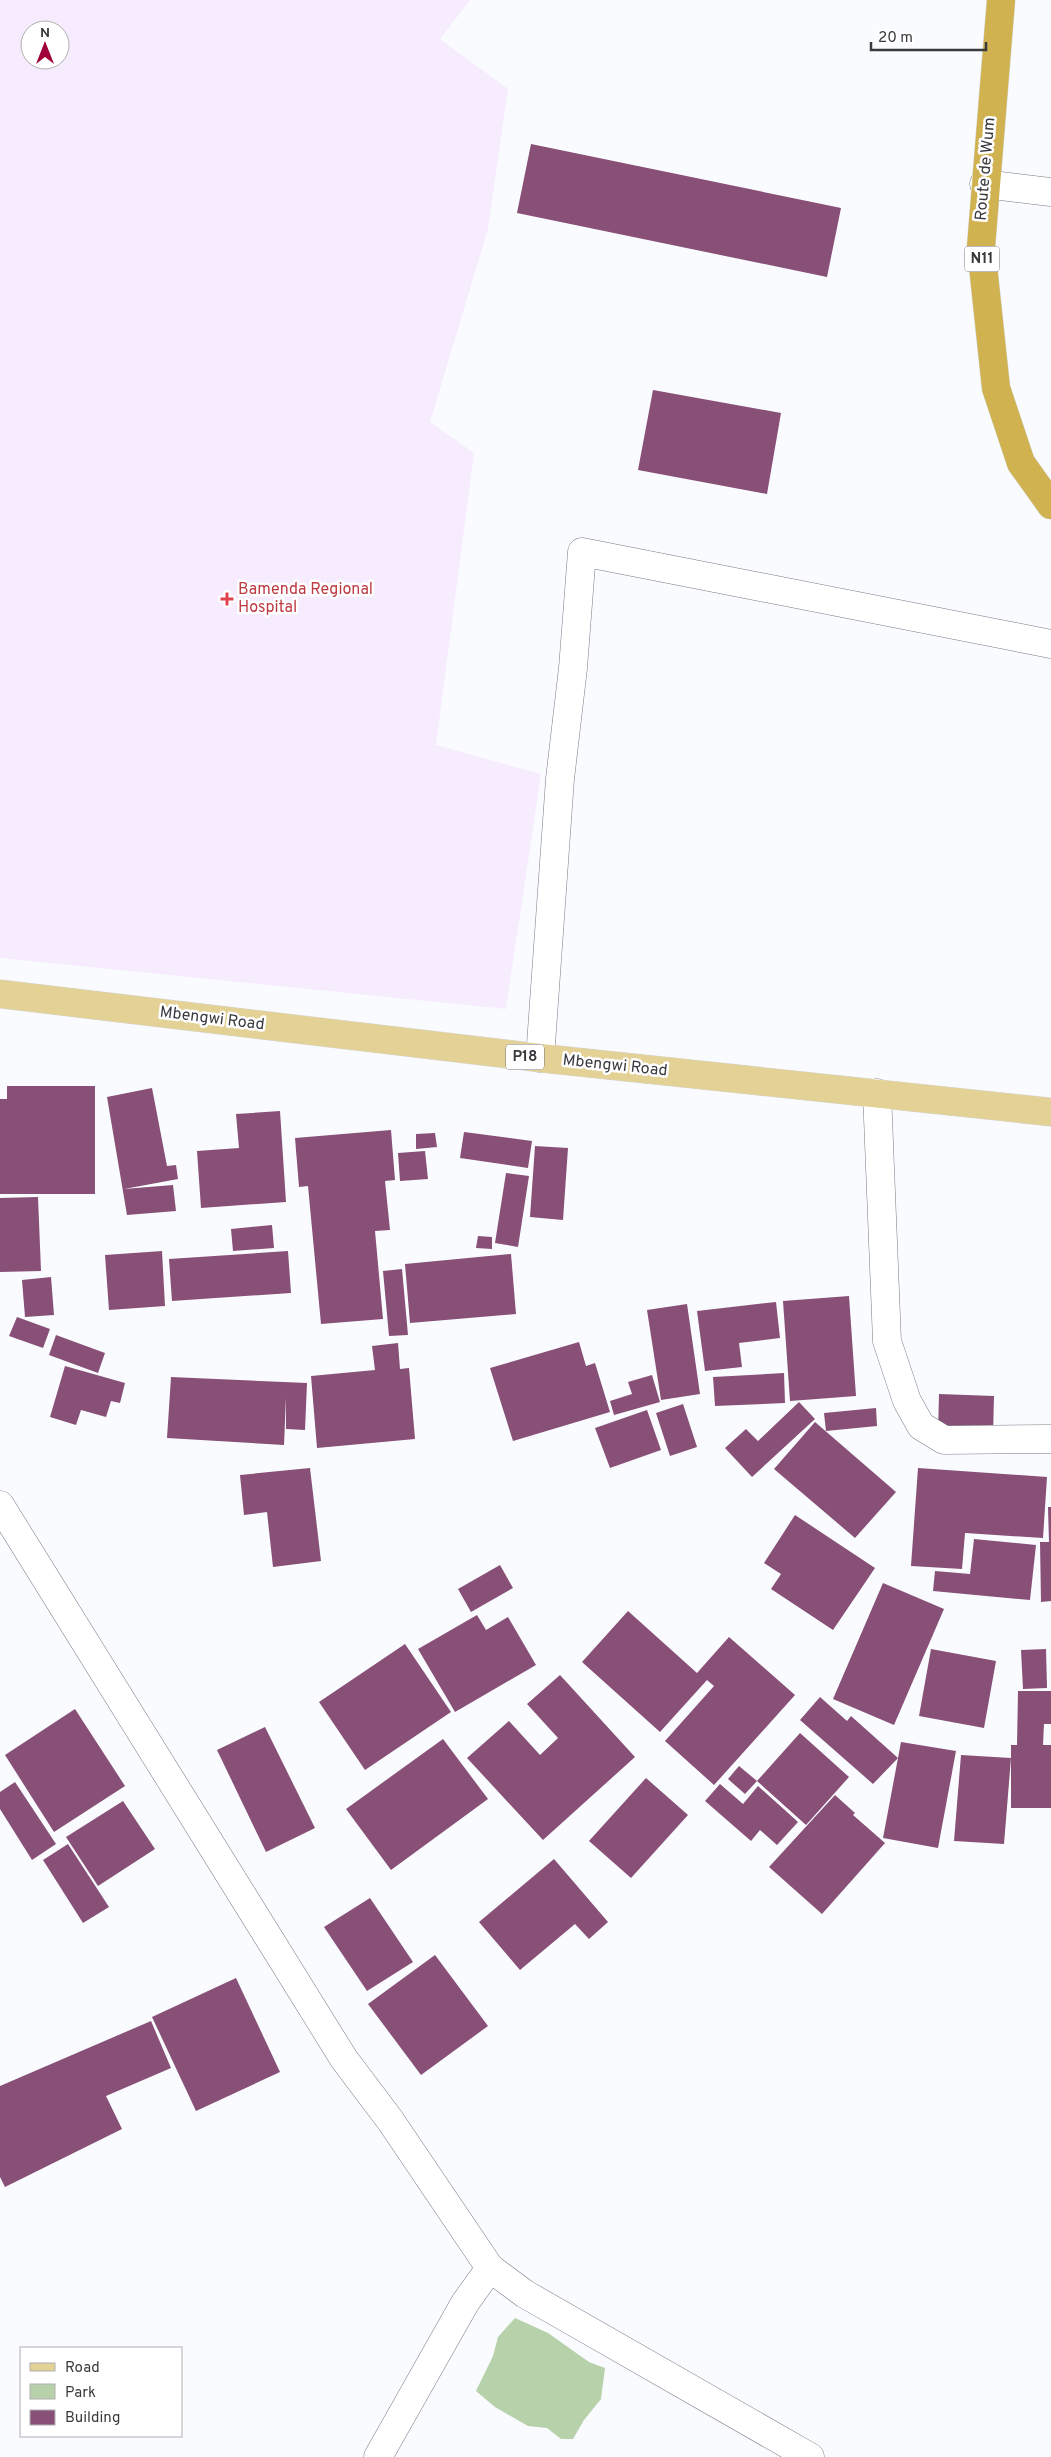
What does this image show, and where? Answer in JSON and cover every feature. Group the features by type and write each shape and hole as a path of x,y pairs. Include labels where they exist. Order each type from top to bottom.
{"highway":[{"name":"Route de Wum","path":"1001,0 984,184 981,247 996,388 1022,463 1051,505"}],"main road":[{"name":"Mbengwi Road","path":"0,994 540,1058 1051,1112"}],"street":[{"path":"984,184 1051,192"},
{"path":"540,1058 560,778 573,668 582,552 1051,644"},
{"path":"877,1094 887,1342 907,1401 921,1426 944,1440 1051,1439"},
{"path":"0,1505 344,2059 390,2120 490,2268 525,2294 810,2457"},
{"path":"378,2457 466,2303 490,2268"}],"shaded area":[{"name":"Bamenda Regional Hospital","path":"0,0 470,0 440,39 508,89 488,229 430,422 474,453 436,745 541,774 506,1009 0,958"}],"green space":[{"path":"515,2318 548,2333 589,2362 605,2368 601,2399 584,2420 573,2439 561,2439 547,2428 528,2426 495,2407 476,2391 493,2356 498,2337"}],"building":[{"path":"531,144 841,208 827,277 517,213"},
{"path":"653,390 781,413 767,494 638,470"},
{"path":"7,1086 95,1086 95,1194 0,1194 0,1099 7,1099"},
{"path":"152,1088 167,1166 176,1165 178,1179 124,1189 173,1185 176,1211 127,1215 107,1097"},
{"path":"280,1111 286,1202 201,1208 197,1151 239,1148 236,1114"},
{"path":"391,1130 395,1180 385,1181 390,1230 375,1231 383,1319 321,1324 308,1186 299,1187 295,1138"},
{"path":"464,1132 532,1141 528,1168 460,1158"},
{"path":"435,1133 437,1147 416,1149 416,1134"},
{"path":"535,1146 568,1148 563,1220 530,1217"},
{"path":"425,1151 428,1179 400,1181 398,1153"},
{"path":"506,1173 529,1176 518,1247 495,1243"},
{"path":"38,1197 41,1271 0,1272 0,1198"},
{"path":"272,1225 274,1248 233,1251 231,1229"},
{"path":"478,1236 492,1237 492,1249 476,1248"},
{"path":"162,1251 165,1306 109,1310 105,1255"},
{"path":"288,1251 291,1293 172,1301 169,1259"},
{"path":"511,1254 516,1314 410,1323 405,1264"},
{"path":"402,1269 408,1335 389,1336 383,1271"},
{"path":"51,1277 54,1315 25,1317 22,1280"},
{"path":"849,1296 856,1396 790,1401 783,1301"},
{"path":"776,1302 780,1338 739,1343 742,1367 705,1371 697,1311"},
{"path":"687,1304 700,1394 661,1400 647,1310"},
{"path":"17,1317 50,1329 43,1348 9,1336"},
{"path":"56,1335 105,1353 98,1373 49,1355"},
{"path":"579,1342 586,1366 595,1363 610,1412 513,1441 490,1368"},
{"path":"398,1343 400,1369 409,1368 415,1439 317,1448 311,1376 375,1370 372,1346"},
{"path":"65,1366 125,1383 120,1403 111,1401 106,1417 81,1410 76,1425 50,1417"},
{"path":"784,1373 785,1403 715,1406 713,1377"},
{"path":"652,1375 660,1402 614,1415 610,1401 632,1394 628,1382"},
{"path":"171,1377 307,1383 305,1430 286,1429 286,1397 284,1445 167,1438"},
{"path":"939,1394 994,1396 993,1435 938,1433"},
{"path":"799,1402 815,1419 752,1477 725,1448 746,1429 758,1441"},
{"path":"683,1404 697,1447 670,1456 656,1413"},
{"path":"876,1408 877,1426 826,1431 824,1413"},
{"path":"647,1410 661,1450 610,1468 595,1428"},
{"path":"815,1422 896,1492 855,1538 774,1469"},
{"path":"310,1468 321,1561 273,1567 267,1512 244,1515 240,1475"},
{"path":"918,1468 1047,1477 1043,1538 965,1533 962,1569 911,1566"},
{"path":"1048,1507 1051,1507 1051,1601 1041,1602 1040,1542 1049,1542"},
{"path":"795,1515 875,1568 833,1630 771,1589 781,1574 764,1563"},
{"path":"974,1539 1036,1545 1030,1600 933,1591 935,1571 970,1574"},
{"path":"500,1565 513,1588 471,1612 458,1589"},
{"path":"883,1583 944,1609 894,1725 833,1699"},
{"path":"628,1611 697,1673 729,1637 795,1695 714,1785 665,1741 714,1686 707,1680 660,1732 582,1662"},
{"path":"477,1615 486,1630 508,1617 536,1665 455,1712 418,1649"},
{"path":"405,1644 451,1712 365,1770 319,1702"},
{"path":"931,1649 996,1661 984,1728 919,1716"},
{"path":"1046,1649 1047,1688 1023,1689 1021,1650"},
{"path":"560,1675 635,1757 543,1840 467,1758 509,1721 540,1755 558,1738 527,1704"},
{"path":"1018,1691 1051,1691 1051,1724 1044,1724 1043,1745 1051,1745 1051,1808 1011,1808 1011,1745 1017,1745"},
{"path":"820,1697 847,1721 851,1716 898,1758 873,1784 800,1720"},
{"path":"75,1709 125,1786 54,1832 5,1755"},
{"path":"265,1727 315,1828 266,1852 217,1750"},
{"path":"800,1733 849,1777 806,1825 757,1781"},
{"path":"443,1739 488,1799 391,1870 346,1809"},
{"path":"901,1742 956,1751 938,1848 883,1838"},
{"path":"961,1755 1011,1758 1004,1844 954,1841"},
{"path":"739,1766 757,1781 745,1794 728,1779"},
{"path":"646,1778 688,1815 631,1878 589,1841"},
{"path":"15,1782 56,1844 32,1860 0,1809 0,1792"},
{"path":"720,1784 743,1804 758,1786 798,1822 777,1845 760,1830 751,1841 705,1801"},
{"path":"835,1795 855,1813 853,1815 885,1843 822,1914 769,1867"},
{"path":"123,1801 155,1849 98,1886 66,1837"},
{"path":"68,1844 109,1907 83,1923 43,1860"},
{"path":"554,1859 608,1922 589,1939 575,1924 520,1970 479,1922"},
{"path":"370,1898 413,1962 367,1991 324,1927"},
{"path":"435,1955 488,2026 421,2075 368,2004"},
{"path":"236,1978 280,2072 196,2111 152,2017"},
{"path":"151,2021 171,2068 106,2096 122,2129 5,2187 0,2177 0,2086"}],"place":[{"name":"Bamenda Regional Hospital","path":"227,599"}]}
